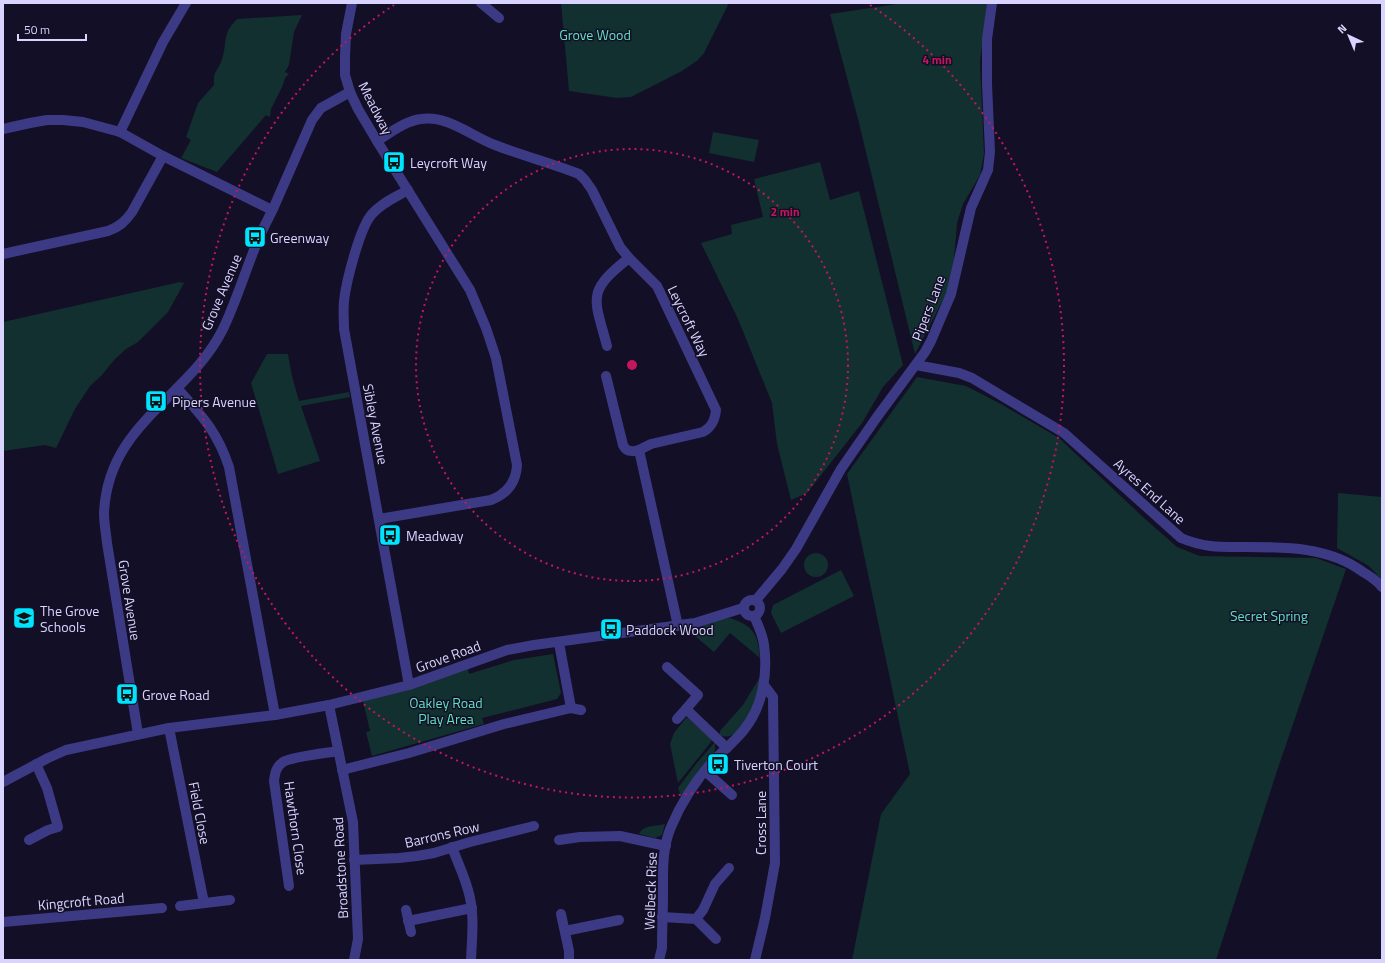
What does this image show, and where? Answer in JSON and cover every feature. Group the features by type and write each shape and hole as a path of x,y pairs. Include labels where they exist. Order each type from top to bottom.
{"street":[{"path":"120,132 164,42 186,3"},
{"name":"Meadway","path":"352,3 346,34 345,56 345,75 350,92 377,141 470,290 486,328 496,358 517,465 516,473 511,486 502,495 492,500 379,519"},
{"path":"481,3 499,18"},
{"name":"Pipers Lane","path":"756,600 782,569 796,549 841,469 932,341 951,294 971,208 988,170 990,152 987,39 992,3"},
{"name":"Grove Avenue","path":"138,734 107,543 104,513 111,475 124,446 148,417 196,368 209,352 231,311 256,244 312,120 327,104 350,92"},
{"name":"Leycroft Way","path":"377,141 414,120 430,118 439,119 494,145 579,174 585,180 592,190 620,247 628,258 657,286 716,410 712,424 703,432 651,444 639,450"},
{"path":"3,129 47,120 64,120 83,122 120,132 163,156 272,210"},
{"path":"3,254 108,231 118,227 132,212 163,156"},
{"name":"Sibley Avenue","path":"408,190 378,208 367,220 362,230 344,301 344,329 409,685"},
{"path":"607,346 597,308 597,294 605,279 628,258"},
{"name":"Ayres End Lane","path":"916,365 959,373 972,378 1064,433 1181,538 1195,544 1214,547 1271,547 1304,549 1338,557 1358,568 1379,583 1382,587"},
{"path":"606,376 624,448 630,451 639,450 678,626"},
{"path":"176,388 212,430 223,450 229,467 275,715"},
{"path":"744,608 747,615 754,616 758,614 760,609 756,600"},
{"name":"Grove Road","path":"3,782 66,750 169,728 275,715 328,705 409,685 507,650 695,623 744,608 747,601 756,600"},
{"path":"754,616 764,644 764,685"},
{"path":"342,770 409,753 504,724 576,709 559,643"},
{"path":"667,667 698,695 677,719"},
{"name":"Welbeck Rise","path":"659,960 662,948 664,862 670,829 684,801 705,771 749,722 761,698 764,685"},
{"name":"Cross Lane","path":"755,960 765,918 775,863 773,697 764,685"},
{"name":"Broadstone Road","path":"328,705 353,822 358,939 354,960"},
{"path":"686,709 727,748"},
{"name":"Field Close","path":"169,728 204,903"},
{"name":"Hawthorn Close","path":"289,886 274,781 276,770 279,765 287,760 338,751"},
{"path":"29,840 48,830 58,827 47,788 36,764"},
{"path":"705,771 732,795"},
{"name":"Barrons Row","path":"354,860 417,856 534,826"},
{"path":"559,840 580,837 620,836 666,846"},
{"path":"452,846 468,890 472,908 473,924 471,960"},
{"path":"696,919 703,910 715,884 729,868"},
{"path":"180,906 230,900"},
{"name":"Kingcroft Road","path":"3,922 162,908"},
{"path":"408,921 472,908"},
{"path":"406,910 411,932"},
{"path":"562,914 569,960"},
{"path":"662,917 696,919 716,939"},
{"path":"565,931 619,920"}],"green space":[{"name":"Grove Wood","path":"561,3 729,3 704,53 698,60 682,71 631,97 617,98 569,91"},
{"path":"904,3 987,3 980,62 984,154 980,175 963,204 957,223 953,271 947,292 915,354 858,119 830,14"},
{"path":"302,15 294,32 289,65 285,72 289,74 285,78 271,109 270,117 266,115 217,172 181,158 191,140 186,137 198,103 214,85 215,74 224,53 227,34 237,19"},
{"path":"713,132 759,140 754,162 709,153"},
{"path":"820,162 830,200 859,191 903,365 883,387 862,423 807,493 791,500 777,444 772,403 738,319 701,243 732,234 731,225 763,217 754,179"},
{"path":"180,282 184,283 168,312 138,342 126,349 115,359 101,376 90,386 75,409 56,448 45,445 3,451 3,322"},
{"path":"267,354 288,354 299,401 349,392 350,397 301,406 320,461 278,474 251,383"},
{"name":"Secret Spring","path":"917,377 966,386 1001,404 1059,438 1177,547 1200,556 1316,558 1346,569 1277,771 1216,960 852,960 881,814 910,774 847,474"},
{"path":"1338,493 1382,497 1382,580 1369,566 1337,548"},
{"path":"816,553 821,554 827,560 827,570 821,576 816,577 811,576 805,570 804,565 805,560 811,554"},
{"path":"841,570 854,596 781,633 771,613 773,605"},
{"path":"730,618 744,624 756,636 760,658 730,633 714,652 695,636 695,629 720,619"},
{"name":"Oakley Road Play Area","path":"553,654 561,693 557,699 482,718 484,724 372,756 366,732 370,731 363,701 468,669 469,674 514,660"},
{"path":"760,677 761,679 756,696 748,717 742,726 736,733 728,736 720,735 720,731 743,705"},
{"path":"686,718 688,718 712,739 678,783 670,744 674,733"},
{"path":"715,742 713,755 681,796 678,788"},
{"path":"665,824 662,835 655,838 639,834 647,827"}],"place":[{"name":"Leycroft Way","path":"394,162"},
{"name":"Greenway","path":"255,237"},
{"name":"Pipers Avenue","path":"156,401"},
{"name":"Meadway","path":"390,535"},
{"name":"The Grove Schools","path":"24,618"},
{"name":"Paddock Wood","path":"611,629"},
{"name":"Grove Road","path":"127,694"},
{"name":"Tiverton Court","path":"718,764"}]}
